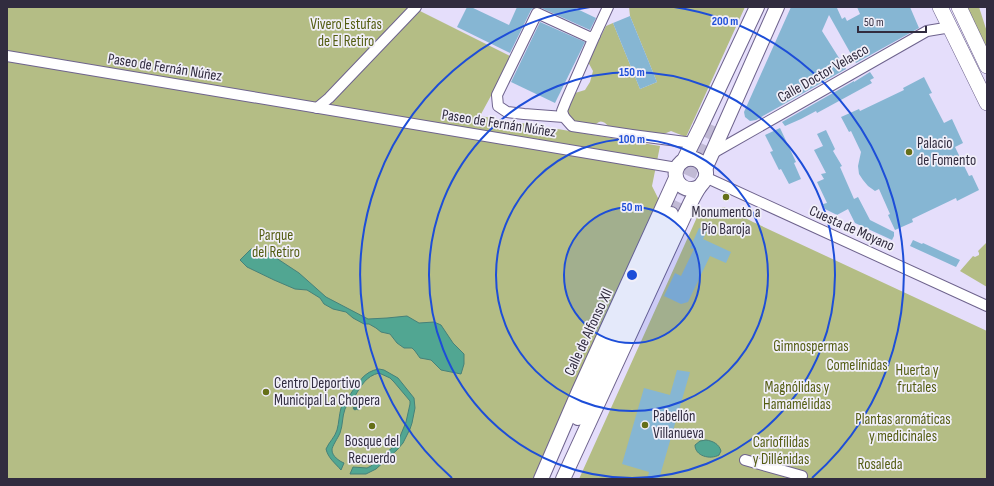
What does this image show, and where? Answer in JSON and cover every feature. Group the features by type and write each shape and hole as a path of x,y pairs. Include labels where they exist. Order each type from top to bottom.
{"main road":[{"name":"Calle de Alfonso XII","path":"541,479 679,169 693,143 757,7"},
{"path":"714,120 763,7"},
{"path":"757,22 766,7"},
{"path":"562,479 703,178 777,7"},
{"path":"940,7 987,103"},
{"path":"959,7 987,66"},
{"path":"690,159 696,160 703,164 703,178 691,189 685,188 680,184 679,169 690,159"},
{"name":"Calle de Alfonso XII","path":"558,479 600,373 671,214"},
{"name":"Calle de Alfonso XII","path":"547,479 600,373"}],"street":[{"path":"317,108 329,98 416,7"},
{"path":"608,7 566,101 562,111 564,117 572,126 693,143"},
{"path":"564,117 507,112 498,106 497,95 537,13 589,37 595,35"},
{"name":"Calle Doctor Velasco","path":"713,153 927,31 951,27"},
{"name":"Paseo de Fernán Núñez","path":"7,56 679,169"},
{"name":"Cuesta de Moyano","path":"703,178 987,306"},
{"path":"745,460 805,477"}],"green space":[{"name":"Parque del Retiro","path":"7,7 419,7 418,10 512,57 480,116 660,146 652,186 659,200 533,479 7,479"},
{"path":"629,7 745,7 686,137 671,131 659,136 610,127 602,122 594,125 584,125 575,123 568,114 569,105 575,93 585,90 590,82 593,71 588,62 606,26 613,23 640,89 657,82 630,16"},
{"path":"964,7 979,7 987,32 987,55"},
{"path":"724,207 753,222 987,331 987,479 579,479 698,215"},
{"path":"987,242 987,287 960,271 973,256 975,257 979,255 978,251"}],"shaded area":[{"path":"261,248 299,273 326,297 368,319 407,316 419,323 434,322 441,325 453,343 464,354 464,364 461,374 441,370 431,360 420,358 412,348 404,348 397,343 390,334 381,332 369,324 364,324 346,312 333,309 324,304 320,298 307,290 295,289 247,267 240,260 251,249"},
{"path":"379,369 384,370 398,378 414,398 415,408 412,423 403,443 376,469 366,474 350,474 353,467 367,468 392,448 399,439 406,422 410,401 390,378 379,373 374,374 364,382 345,409 341,430 332,450 334,456 344,463 341,470 328,455 326,449 336,433 342,406 358,382 365,375"},
{"path":"706,440 719,446 721,451 719,455 707,457 697,452 695,445 700,441"}],"building":[{"path":"467,7 471,7 509,25 517,7 535,7 531,10 510,53 457,27"},
{"path":"539,7 573,7 596,18 590,30"},
{"path":"791,7 835,7 837,8 842,19 845,17 847,21 860,14 857,7 910,7 919,28 856,63 829,15 822,31 846,69 756,120 750,121 745,117 744,112"},
{"path":"630,16 657,82 640,89 613,23"},
{"path":"540,22 585,42 555,103 511,82"},
{"path":"870,72 874,78 870,80 872,83 817,113 816,111 785,126 782,122 854,82"},
{"name":"Palacio de Fomento","path":"924,77 932,93 929,94 944,123 952,119 963,143 955,147 969,176 972,175 979,190 957,201 956,198 912,219 913,222 895,230 879,189 875,191 868,186 859,174 858,166 861,152 851,131 849,132 841,117 859,109 860,111 904,90 903,88"},
{"path":"780,128 796,162 794,163 801,179 789,184 781,169 779,170 770,152 773,151 765,135"},
{"path":"826,130 835,149 833,151 842,166 840,167 854,199 858,197 870,220 894,232 892,240 855,223 848,209 837,215 825,209 823,204 827,203 817,182 824,179 821,174 826,173 814,150 823,146 817,134"},
{"path":"699,228 707,231 703,239 731,252 726,263 710,256 688,302 681,304 664,296 675,273 681,276 694,249 690,248"},
{"path":"913,240 960,260 956,267 910,246"},
{"name":"Pabellón Villanueva","path":"677,370 690,372 659,479 647,479 649,472 622,464 644,388 670,395"}],"waterway":[{"path":"354,408 358,409 361,405"}],"tunnel":[{"path":"671,214 714,120"}],"place":[{"name":"Palacio de Fomento","path":"909,152"},
{"name":"Monumento a Pío Baroja","path":"726,197"},
{"name":"Centro Deportivo Municipal La Chopera","path":"266,392"},
{"name":"Pabellón Villanueva","path":"645,425"},
{"name":"Bosque del Recuerdo","path":"372,426"}],"park label":[{"name":"Vivero Estufas de El Retiro","path":"346,32"},
{"name":"Gimnospermas","path":"811,346"},
{"name":"Comelínidas","path":"857,365"},
{"name":"Huerta y frutales","path":"917,378"},
{"name":"Magnólidas y Hamamélidas","path":"797,396"},
{"name":"Plantas aromáticas y medicinales","path":"903,428"},
{"name":"Cariofílidas y Dillénidas","path":"781,450"},
{"name":"Rosaleda","path":"880,464"}]}
